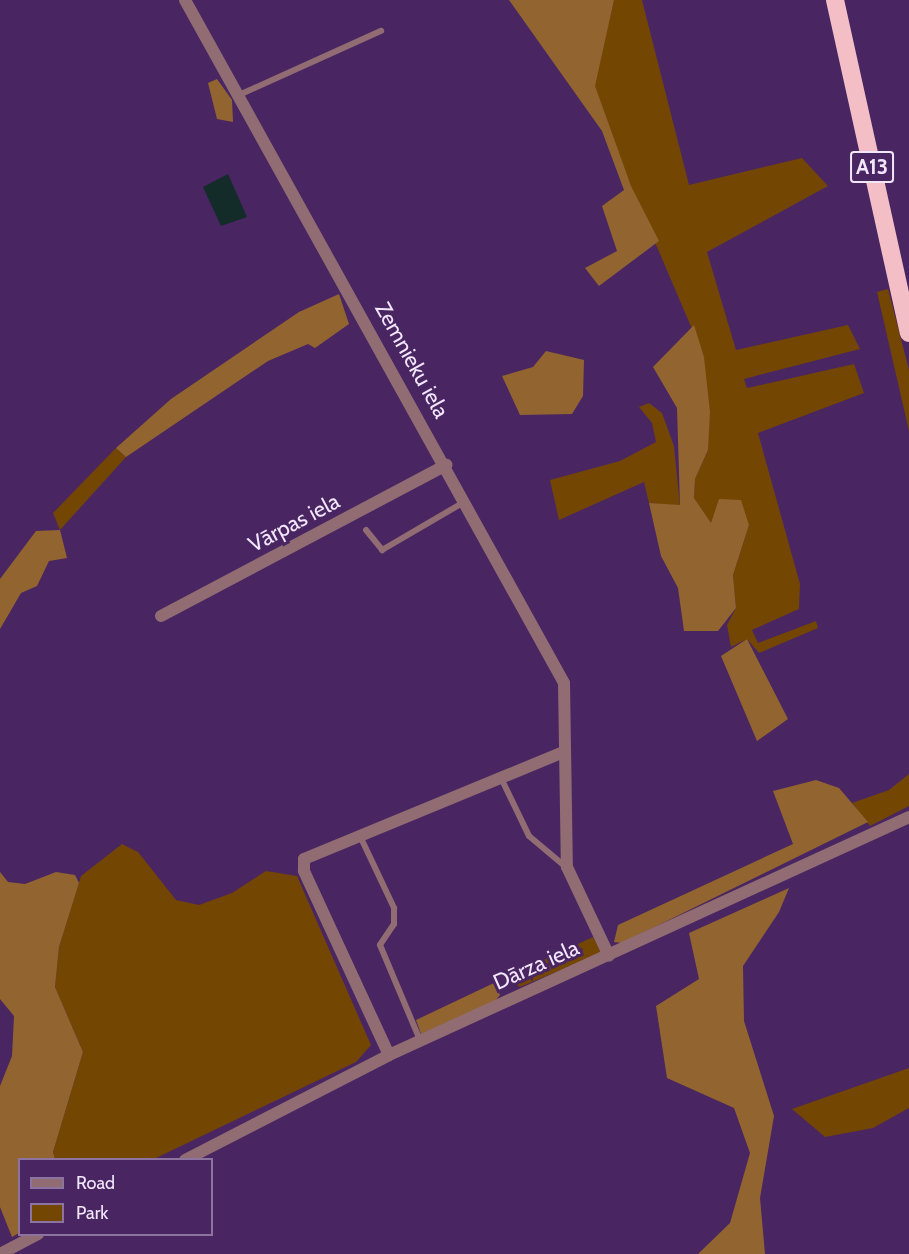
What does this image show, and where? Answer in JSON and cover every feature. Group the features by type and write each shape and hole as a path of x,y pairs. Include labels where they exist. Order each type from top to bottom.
{"highway":[{"name":"A13","path":"835,0 909,333"}],"street":[{"name":"Zemnieku iela","path":"185,0 466,501 564,683 561,753 567,867"},
{"name":"Vārpas iela","path":"161,616 446,465"},
{"path":"389,1055 304,871 304,859 561,753"},
{"name":"Dārza iela","path":"189,1158 389,1055 909,817"},
{"path":"567,867 609,956"},
{"path":"0,1254 34,1236"}],"lane":[{"path":"239,95 381,31"},
{"path":"366,530 382,550 466,501"},
{"path":"501,778 528,836 567,867"},
{"path":"360,836 396,916 380,945 421,1041"}],"green space":[{"path":"614,0 642,0 689,185 802,158 828,186 707,252 736,350 848,325 860,349 744,379 747,388 854,364 864,393 758,433 800,584 799,609 752,630 758,643 816,621 818,628 759,653 747,639 731,647 727,625 736,608 733,575 749,525 711,524 694,498 695,479 708,450 704,357 604,123 594,86"},
{"path":"888,289 909,370 909,431 877,292"},
{"path":"649,403 662,413 674,446 680,506 649,503 644,482 559,520 550,480 620,461 656,442 652,423 639,407"},
{"path":"116,448 126,457 60,530 53,513"},
{"path":"909,774 909,806 870,826 852,803 889,790"},
{"path":"122,844 138,852 176,900 199,905 232,893 266,871 297,876 371,1045 356,1062 156,1158 55,1158 53,1152 83,1052 55,987 59,947 81,876"},
{"path":"593,937 602,953 520,987 507,977"},
{"path":"909,1068 909,1108 873,1128 825,1137 792,1109"}],"shaded area":[{"path":"509,0 614,0 595,86 631,186 659,241 599,286 585,268 617,251 602,206 624,190 602,131"},
{"path":"217,79 232,100 233,122 217,119 208,83"},
{"path":"228,174 247,217 221,226 203,187"},
{"path":"339,294 349,324 315,348 308,344 268,361 126,457 116,448 171,399 299,312"},
{"path":"694,325 704,357 710,412 708,450 695,479 694,498 711,523 719,499 741,500 749,525 733,575 736,608 718,631 684,631 678,588 661,556 649,503 680,505 677,408 653,367"},
{"path":"546,351 584,360 583,396 572,414 520,415 502,376 533,367"},
{"path":"60,530 67,558 49,561 37,586 21,593 0,629 0,579 36,531"},
{"path":"747,639 788,719 757,741 721,656"},
{"path":"816,780 839,788 868,822 622,943 614,942 618,925 793,844 773,791"},
{"path":"0,872 8,882 25,884 56,872 75,875 79,883 59,947 55,987 83,1052 53,1152 55,1158 18,1158 18,1234 12,1237 0,1207 0,1086 12,1056 14,1016 0,999"},
{"path":"789,888 779,912 743,966 744,1021 774,1116 760,1198 765,1254 698,1254 730,1223 750,1153 734,1108 667,1078 656,1006 699,979 689,933"},
{"path":"494,983 500,995 494,1002 421,1034 416,1020"}]}
